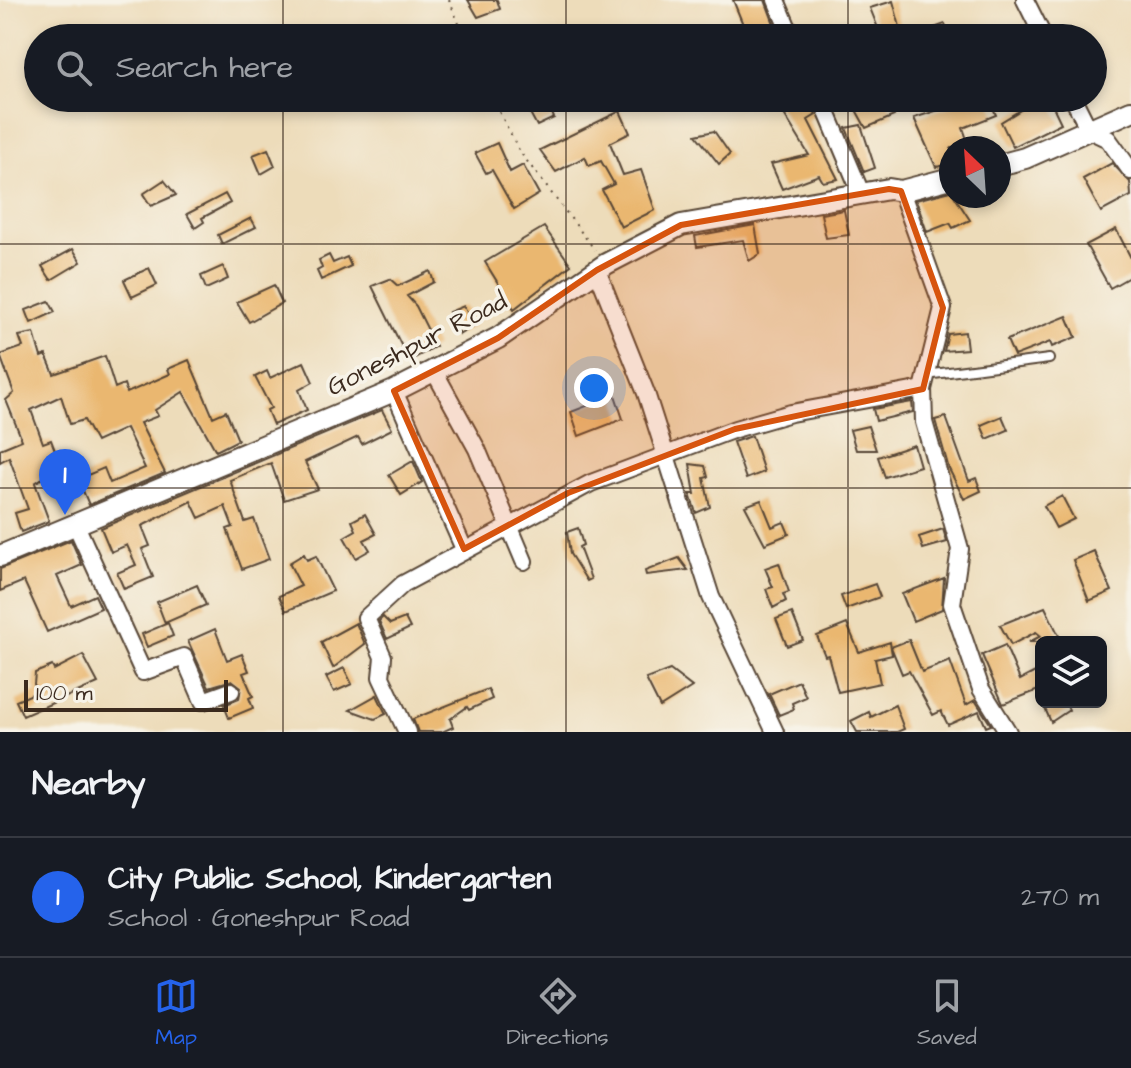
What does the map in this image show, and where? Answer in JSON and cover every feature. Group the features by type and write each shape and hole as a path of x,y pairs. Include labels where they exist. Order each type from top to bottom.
{"street":[{"path":"776,0 786,24"},
{"path":"1025,0 1037,24"},
{"path":"1011,162 1131,111"},
{"path":"827,112 861,193"},
{"path":"1080,112 1089,130 1108,139 1131,171"},
{"name":"Goneshpur Road","path":"0,556 394,391 498,338 602,267 681,225 861,193 889,189 901,191 939,181"},
{"path":"901,191 943,308 924,382 924,422 960,549 952,604 981,689 1008,732"},
{"path":"602,267 667,456 711,597 775,732"},
{"path":"433,369 477,449 524,561"},
{"path":"407,732 381,677 383,657 366,618 403,584 568,493 735,429 924,382"},
{"path":"394,391 464,549"},
{"path":"75,523 143,672 184,657 203,701 231,691"}],"lane":[{"path":"924,382 1049,359"}],"path":[{"path":"449,0 459,24"},
{"path":"499,112 520,152 602,267"}],"highlighted area":[{"path":"889,189 901,191 943,308 923,389 735,429 568,493 464,549 394,391 498,338 597,270 681,225"}],"building":[{"path":"468,0 497,0 500,9 478,17"},
{"path":"733,0 765,0 774,24 743,24"},
{"path":"893,1 899,24 876,24 870,8"},
{"path":"552,112 554,118 537,126 530,113"},
{"path":"620,112 630,133 610,143 623,175 641,170 655,210 621,227 602,190 614,184 601,161 589,166 585,157 556,172 540,150"},
{"path":"783,112 815,112 816,115 808,120 838,179 823,182 819,175 782,189 771,164 809,155"},
{"path":"857,112 892,112 894,116 866,128"},
{"path":"932,112 995,112 996,115 963,128 966,136 939,136 939,166 936,167 914,118"},
{"path":"1017,112 1056,112 1061,123 1013,147 1011,136 1008,136 1001,122"},
{"path":"861,125 875,168 864,172 846,128"},
{"path":"714,131 730,154 719,164 696,135"},
{"path":"497,143 510,172 523,165 539,194 514,209 492,170 486,173 475,153"},
{"path":"268,149 275,166 261,174 253,155"},
{"path":"1112,163 1130,182 1131,196 1101,212 1083,179"},
{"path":"164,180 176,195 151,206 143,194"},
{"path":"225,194 230,203 202,218 204,222 195,228 187,214"},
{"path":"939,194 939,208 962,208 970,220 953,228 950,223 927,232 916,200"},
{"path":"844,210 849,235 826,238 821,214"},
{"path":"251,218 256,227 222,244 218,235"},
{"path":"755,225 760,254 749,261 743,240 697,247 695,236"},
{"path":"544,227 571,265 514,309 485,262"},
{"path":"1116,229 1131,258 1131,276 1110,288 1086,245"},
{"path":"73,249 81,262 51,280 42,266"},
{"path":"329,255 333,263 347,257 351,266 321,280 317,271 322,268 319,260"},
{"path":"223,266 228,279 206,289 201,276"},
{"path":"149,268 157,285 132,297 124,280"},
{"path":"430,271 434,282 407,296 416,306 436,346 409,361 372,286 390,279 398,286"},
{"path":"274,285 282,303 249,322 237,302"},
{"path":"49,301 55,312 31,323 26,310"},
{"path":"464,306 474,326 460,334 449,312"},
{"path":"1067,316 1076,337 1052,347 1050,342 1014,356 1007,340"},
{"path":"965,332 967,349 944,351 948,334"},
{"path":"34,333 41,357 46,355 54,374 105,356 115,388 124,384 127,393 170,374 168,369 189,360 213,417 226,411 238,440 216,451 183,392 155,410 158,416 140,423 165,473 89,505 78,479 104,468 110,483 145,468 126,428 96,442 84,420 70,424 61,396 31,410 43,443 51,440 61,466 35,483 49,521 21,532 15,513 28,509 9,457 0,462 0,449 22,440 6,400 14,393 0,355 23,347 19,336"},
{"path":"304,362 313,382 299,390 307,410 273,425 267,410 271,408 255,377 267,371 270,378"},
{"path":"615,395 623,419 579,436 571,412"},
{"path":"912,402 913,412 876,421 873,409"},
{"path":"382,410 392,429 362,444 358,437 305,462 318,489 284,500 271,463 230,480 245,522 254,519 269,559 242,569 227,529 233,527 225,506 199,518 191,501 142,526 150,546 142,549 153,577 124,589 117,573 136,565 127,545 111,552 101,528"},
{"path":"1002,416 1008,430 987,439 981,425"},
{"path":"946,417 969,481 976,478 981,491 964,499 949,469 935,420"},
{"path":"868,426 876,450 856,450 850,430"},
{"path":"752,436 764,472 746,479 733,442"},
{"path":"914,445 920,466 885,477 878,457"},
{"path":"413,461 422,482 401,495 389,475"},
{"path":"690,464 705,466 708,477 704,478 710,507 696,513 690,494 695,494"},
{"path":"1062,496 1074,519 1056,528 1044,506"},
{"path":"761,500 772,527 784,522 789,534 765,544 745,506"},
{"path":"365,514 376,534 364,540 370,550 356,558 344,537 356,530 352,521"},
{"path":"578,528 583,545 579,547 591,579 587,581 570,554 567,532"},
{"path":"943,529 947,542 923,549 919,537"},
{"path":"71,540 82,565 57,576 71,606 95,595 101,608 47,632 24,581 0,591 0,569"},
{"path":"1094,551 1112,591 1089,601 1073,560"},
{"path":"304,554 307,560 316,556 333,591 286,611 279,596 301,586 289,563"},
{"path":"679,558 688,570 646,575 645,571"},
{"path":"779,563 789,592 783,594 786,601 773,608 766,589 773,587 765,568"},
{"path":"944,578 942,609 913,621 902,594"},
{"path":"875,584 880,597 846,609 841,596"},
{"path":"197,585 206,605 165,623 157,602"},
{"path":"1045,607 1059,636 1041,636 1036,632 1011,645 1000,625"},
{"path":"792,613 803,640 787,646 776,619"},
{"path":"383,617 390,624 405,618 410,628 387,639 379,621"},
{"path":"168,623 173,636 147,647 142,634"},
{"path":"356,623 365,644 333,668 321,642"},
{"path":"847,624 859,652 890,642 892,655 875,659 880,683 838,692 828,655 825,656 817,636"},
{"path":"215,629 227,660 242,654 249,671 243,673 253,696 249,698 253,708 229,718 224,705 239,699 241,687 232,680 209,687 188,641"},
{"path":"909,640 922,672 950,661 966,705 975,700 991,725 986,727 979,711 948,725 941,711 933,715 909,671 902,674 891,647"},
{"path":"1005,645 1020,680 1035,672 1035,691 1003,704 982,655"},
{"path":"83,655 98,683 23,716 16,701 37,692 35,673 52,666 54,670"},
{"path":"344,668 352,684 334,692 326,677"},
{"path":"670,670 692,687 660,707 646,679"},
{"path":"799,681 806,697 792,703 794,709 779,715 769,694"},
{"path":"488,689 492,699 469,710 467,707 450,719 453,727 442,732 418,732 413,719"},
{"path":"377,695 386,714 375,719 350,710"},
{"path":"895,705 904,729 897,732 857,732 851,721 869,712 871,717"},
{"path":"1045,708 1068,708 1069,710 1051,722"}],"place":[{"name":"City Public School, Kindergarten","path":"65,515"}]}
